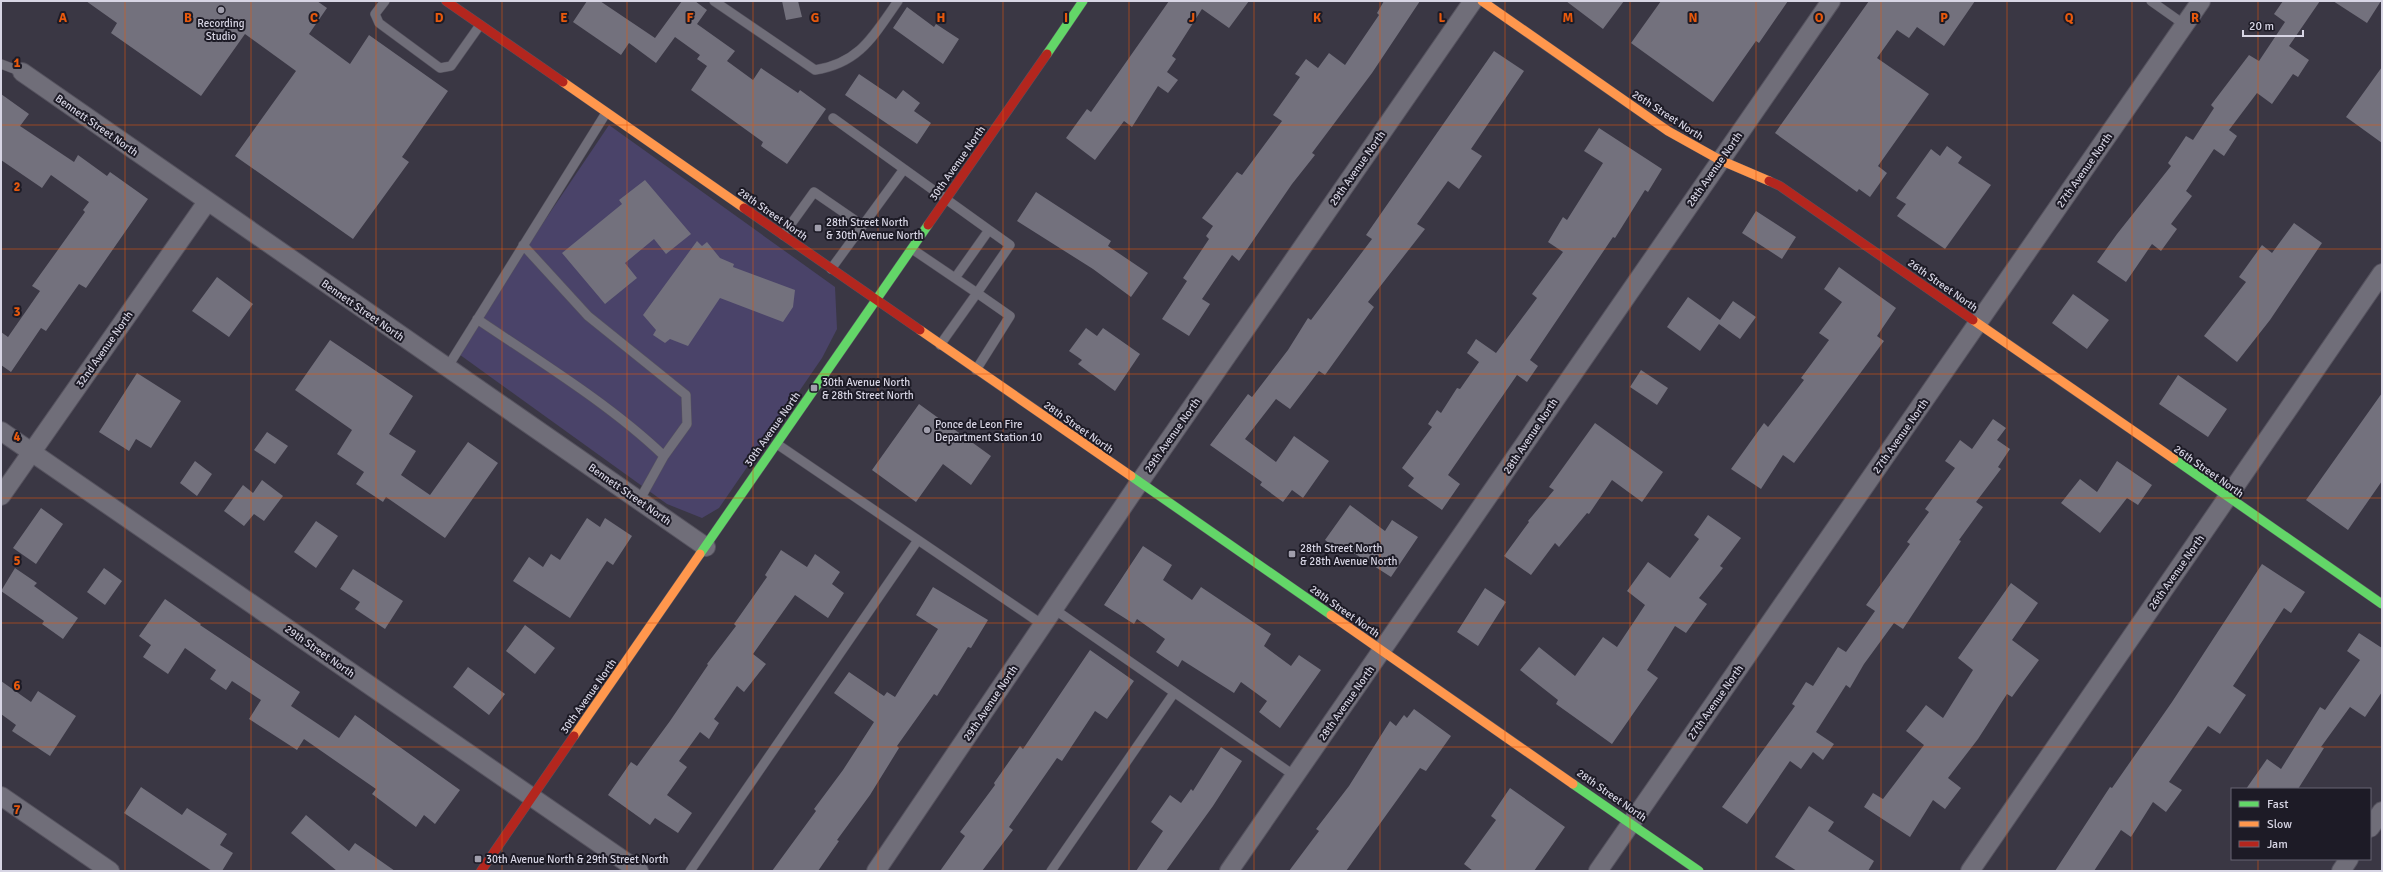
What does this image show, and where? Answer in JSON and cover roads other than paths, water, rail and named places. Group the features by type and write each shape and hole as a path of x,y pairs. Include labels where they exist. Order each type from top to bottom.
{"street":[{"name":"28th Street North","path":"446,1 1699,871"},
{"name":"30th Avenue North","path":"481,871 1083,1"},
{"name":"29th Avenue North","path":"876,871 1139,483 1472,1"},
{"name":"26th Street North","path":"1482,1 1668,131 1720,160 1780,186 2227,498 2382,604"},
{"name":"28th Avenue North","path":"1229,871 1382,652 1831,1"},
{"name":"27th Avenue North","path":"1598,871 2201,1"},
{"name":"Bennett Street North","path":"22,72 207,202 706,547"},
{"name":"32nd Avenue North","path":"1,496 207,202"},
{"name":"26th Avenue North","path":"1970,871 2382,273"},
{"name":"29th Street North","path":"1,431 639,871"},
{"path":"1,796 110,871"},
{"path":"2371,827 2382,811"},
{"path":"2341,871 2348,860"}],"lane":[{"path":"385,1 376,14 379,23 440,68 451,66 480,25"},
{"path":"714,1 815,70 834,67 853,56 870,41 898,1"},
{"path":"2150,1 2185,25"},
{"path":"1,64 22,72"},
{"path":"447,368 606,113"},
{"path":"833,118 1010,245 940,345"},
{"path":"831,268 904,169"},
{"path":"783,235 814,192 862,225"},
{"path":"955,278 989,230"},
{"path":"524,245 588,316 686,395 687,424 664,456 639,501"},
{"path":"912,249 1010,316 976,370"},
{"path":"477,319 648,440 664,456"},
{"path":"776,444 1043,624"},
{"path":"690,871 918,540"},
{"path":"1054,609 1295,776"},
{"path":"1050,871 1174,693"}],"place":[{"name":"Recording Studio","path":"221,10"},
{"name":"28th Street North & 30th Avenue North","path":"818,228"},
{"name":"30th Avenue North & 28th Street North","path":"814,388"},
{"name":"Ponce de Leon Fire Department Station 10","path":"927,430"},
{"name":"28th Street North & 28th Avenue North","path":"1292,554"},
{"name":"30th Avenue North & 29th Street North","path":"478,859"}]}
